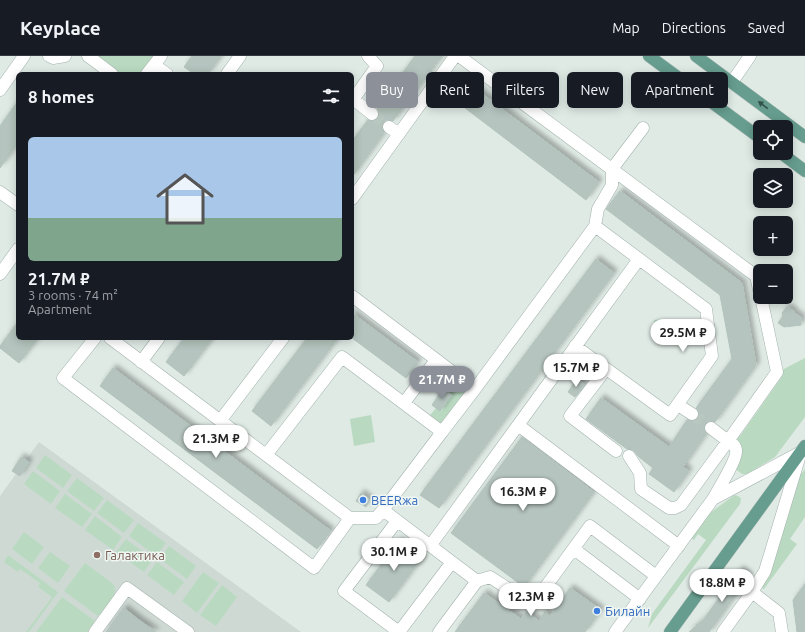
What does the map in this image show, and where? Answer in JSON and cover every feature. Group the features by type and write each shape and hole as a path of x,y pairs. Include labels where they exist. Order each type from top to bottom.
{"main road":[{"path":"649,56 753,133"},
{"path":"696,56 805,137"},
{"path":"790,160 805,171"},
{"path":"670,632 803,449"}],"street":[{"path":"49,56 53,58 65,56"},
{"path":"88,56 109,72"},
{"path":"228,72 240,56"},
{"path":"354,99 377,66 368,56"},
{"path":"732,82 750,56"},
{"path":"354,196 399,134 463,57 612,170 753,274"},
{"path":"0,90 19,58"},
{"path":"154,65 164,72"},
{"path":"354,101 372,114"},
{"path":"389,127 399,134"},
{"path":"113,340 350,518 376,518 475,389 595,226 598,209 612,184 612,170 643,128"},
{"path":"0,192 16,204"},
{"path":"575,346 670,416 712,356 706,309 595,226"},
{"path":"0,274 13,266 16,256"},
{"path":"430,546 639,259"},
{"path":"354,298 475,389"},
{"path":"629,456 640,473 641,489 669,508 675,508 681,505 777,372 762,304"},
{"path":"93,340 63,378 314,568 350,518"},
{"path":"141,362 158,340"},
{"path":"220,421 281,340"},
{"path":"266,455 342,357 442,432"},
{"path":"404,403 436,360"},
{"path":"606,369 570,416 616,451"},
{"path":"678,405 692,414"},
{"path":"518,425 679,546"},
{"path":"615,632 714,500 735,458 737,451 735,446 711,428"},
{"path":"714,500 803,449"},
{"path":"723,632 752,592 765,571 803,449"},
{"path":"383,510 477,581"},
{"path":"397,520 344,590 400,632 452,562"},
{"path":"439,632 477,581 490,577 521,597 536,600 590,526 656,576"},
{"path":"574,549 640,599"},
{"path":"95,632 128,588 188,632"},
{"path":"752,592 779,614 782,632"}],"shaded area":[{"name":"Галактика","path":"39,442 301,632 0,632 0,496"}],"green space":[{"path":"88,56 161,56 149,72 109,72"},
{"path":"668,319 670,339 656,341 654,320"},
{"path":"805,358 805,417 775,457 747,474 742,474 734,468 734,435 740,436 783,375 780,371"},
{"path":"458,376 475,389 442,432 426,420 436,408 441,411 451,395 446,391"},
{"path":"371,415 375,442 354,446 350,419"},
{"path":"45,455 72,475 63,488 36,468"},
{"path":"805,469 805,517 790,539 797,544 764,589 761,588 797,474 802,473"},
{"path":"33,471 60,491 51,504 24,484"},
{"path":"77,478 104,498 94,511 67,491"},
{"path":"65,494 92,514 82,527 55,508"},
{"path":"736,495 741,498 740,504 648,628 652,614 706,540 698,534 694,540 690,537 698,522"},
{"path":"107,500 134,520 124,533 97,513"},
{"path":"95,516 122,537 113,550 85,530"},
{"path":"138,523 166,543 156,556 129,536"},
{"path":"24,532 44,547 32,564 12,549"},
{"path":"126,539 153,559 144,572 116,552"},
{"path":"169,546 196,566 187,579 160,559"},
{"path":"50,552 70,566 58,583 38,568"},
{"path":"8,555 58,592 29,632 26,632 52,597 38,587 40,583 20,569 18,572 4,562"},
{"path":"157,562 184,582 174,595 147,575"},
{"path":"85,563 112,583 115,587 113,596 98,616 64,591"},
{"path":"203,572 219,583 197,613 182,601"},
{"path":"222,585 237,597 216,626 200,615"},
{"path":"62,597 95,621 87,632 36,632"}],"building":[{"path":"192,56 221,56 209,72 191,72 184,67"},
{"path":"415,56 442,56 430,72 426,72 426,77 418,88 418,72 403,72"},
{"path":"484,95 492,101 492,108 501,108 599,182 586,200 465,108 484,108"},
{"path":"16,104 16,146 0,168 0,126"},
{"path":"377,108 403,108 393,121 386,120 383,122 382,130 384,133 354,174 354,138 368,120 374,121 378,118 379,112"},
{"path":"620,191 742,283 756,365 715,422 708,421 705,424 704,430 706,434 683,467 689,471 674,492 649,474 653,468 633,450 627,449 586,419 601,398 669,447 687,420 695,421 698,418 699,414 696,408 732,359 720,295 606,209"},
{"path":"596,259 614,273 439,508 420,495"},
{"path":"787,307 801,317 801,325 784,327 778,323 783,316 782,313"},
{"path":"354,314 418,362 406,378 354,339"},
{"path":"16,325 16,340 36,340 19,363 0,348"},
{"path":"182,340 211,340 184,376 166,362"},
{"path":"305,340 336,340 271,426 252,411"},
{"path":"113,368 331,531 317,549 100,386"},
{"path":"577,379 585,385 575,397 568,392"},
{"path":"443,389 452,395 440,411 432,405"},
{"path":"522,437 594,492 524,587 451,533"},
{"path":"21,457 29,462 20,476 12,471"},
{"name":"BEERжа","path":"361,493 370,500 366,507 356,501"},
{"path":"399,541 422,558 389,602 366,585"},
{"path":"740,569 749,576 709,632 689,632 704,619"},
{"path":"805,584 805,632 797,632 793,600"},
{"path":"570,588 601,610 585,632 455,632 484,593 521,619 527,612 539,621 545,612 550,616"},
{"path":"124,608 139,620 156,632 106,632"}],"tunnel":[{"path":"372,114 389,127"},
{"path":"692,414 711,428"}],"place":[{"name":"BEERжа","path":"363,500"},
{"name":"Галактика","path":"97,555"},
{"name":"Билайн","path":"597,611"}]}
